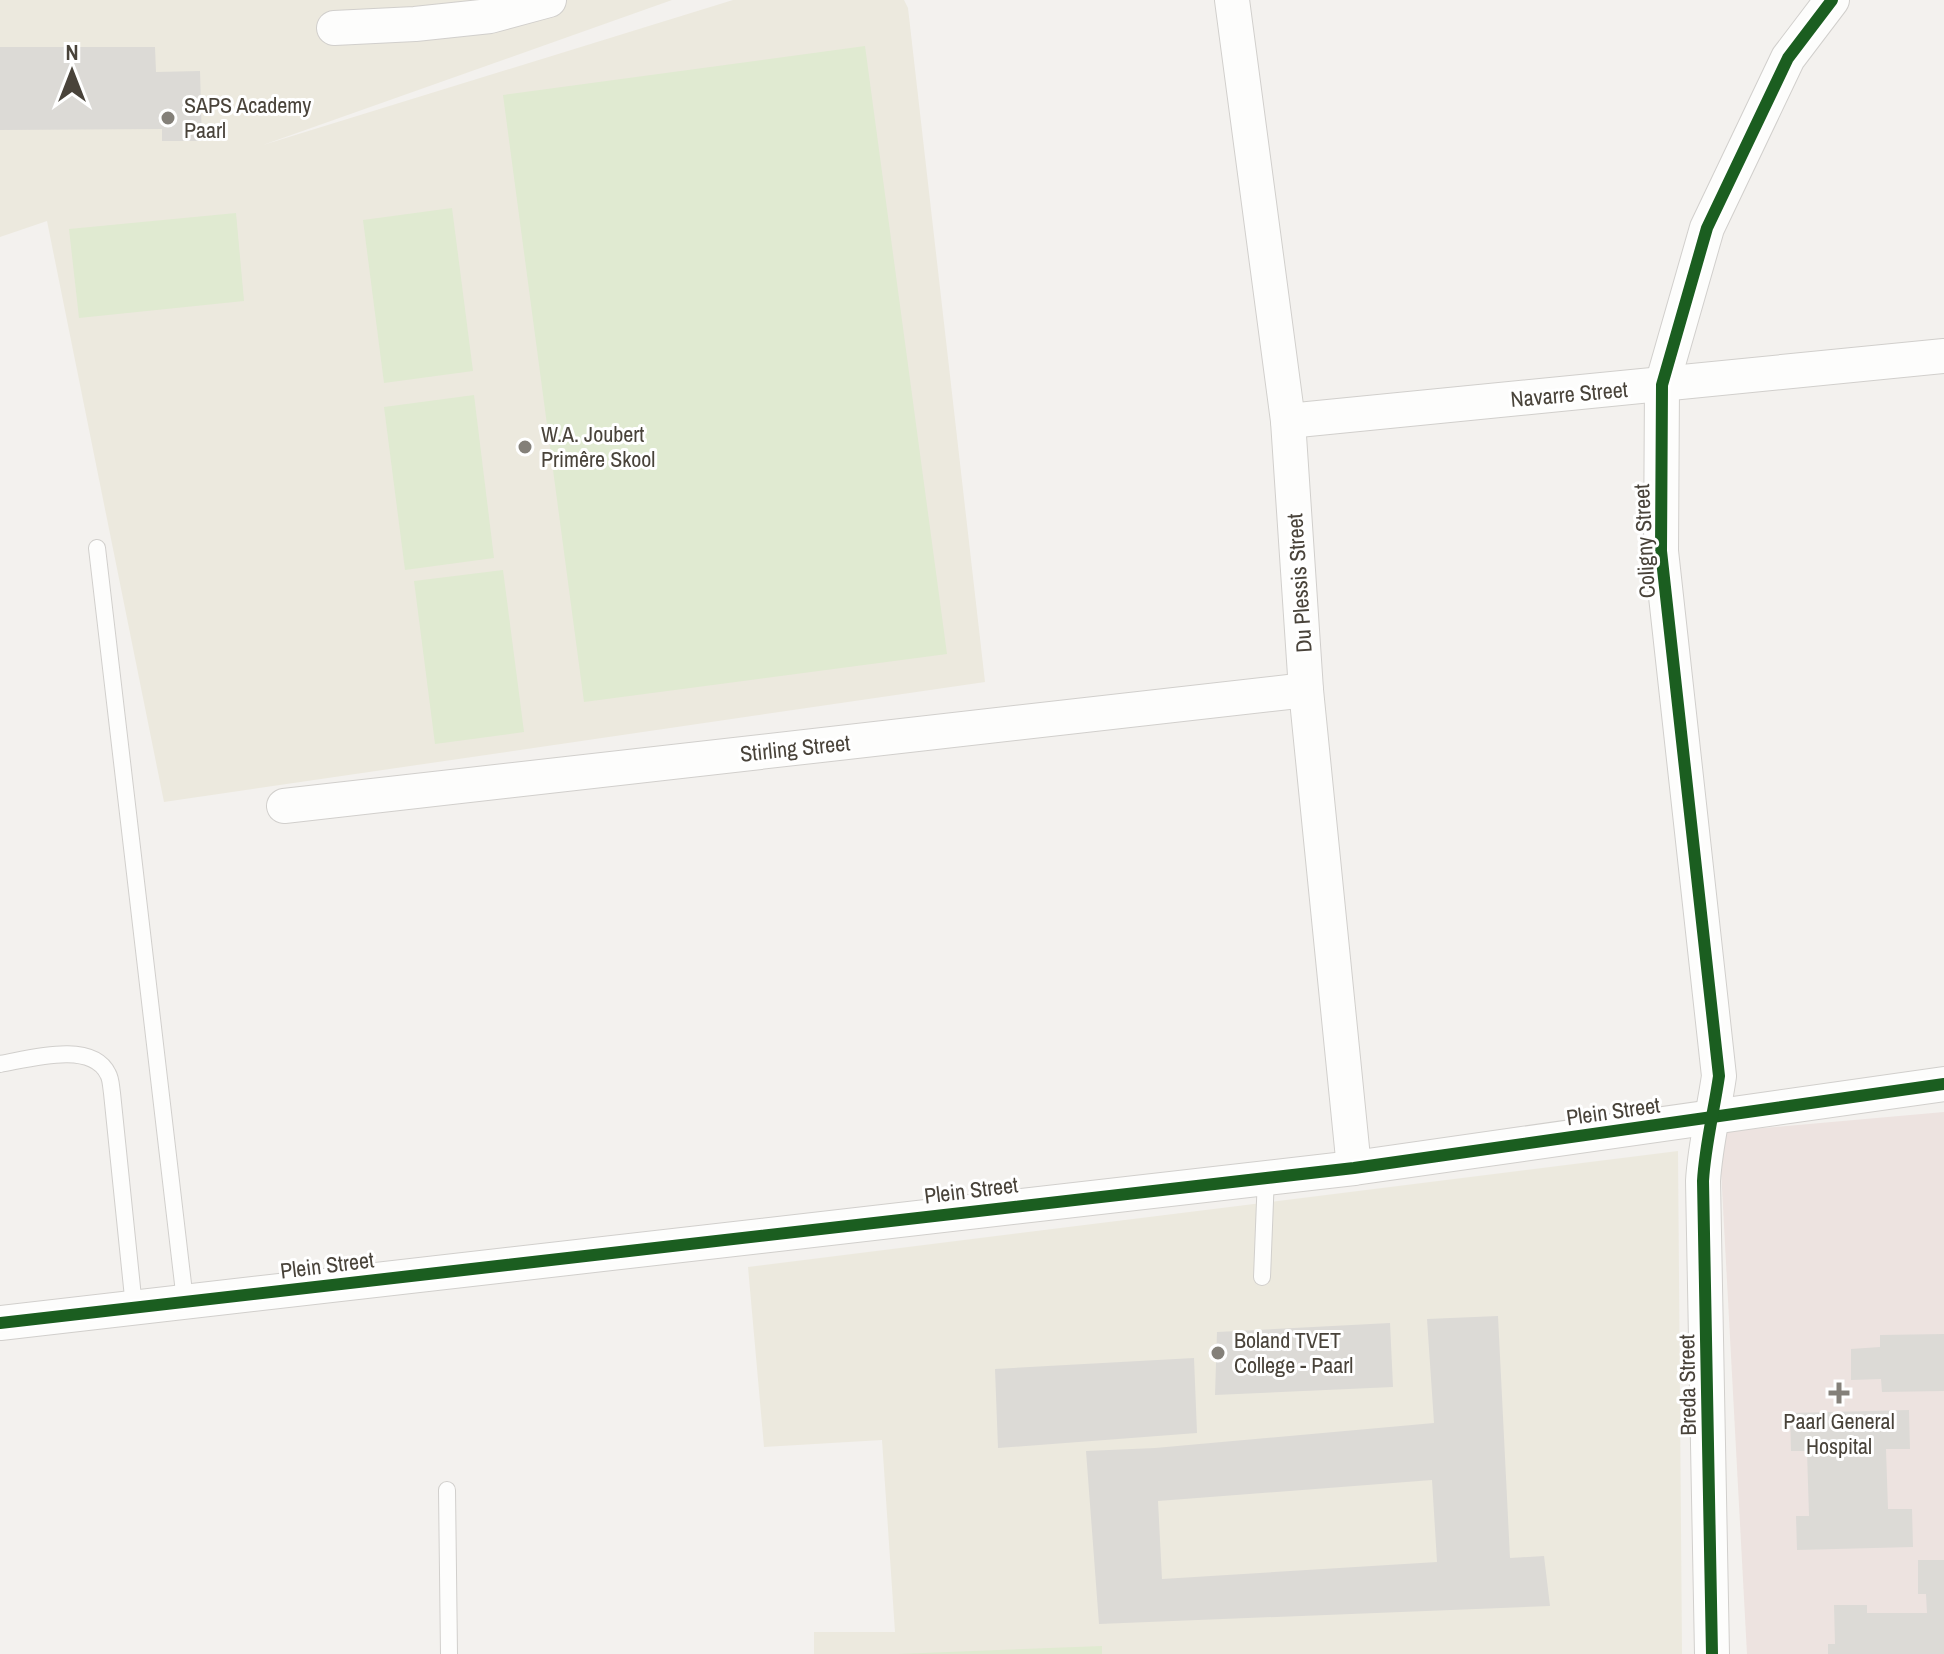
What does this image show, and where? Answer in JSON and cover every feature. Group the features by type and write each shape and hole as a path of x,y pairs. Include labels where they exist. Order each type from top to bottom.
{"street":[{"path":"334,28 490,16 549,0"},
{"name":"Du Plessis Street","path":"1232,0 1288,421 1306,690 1354,1168"},
{"name":"Coligny Street","path":"1714,1117 1719,1076 1717,1053 1661,551 1662,385 1707,228 1788,58 1832,0"},
{"name":"Navarre Street","path":"1288,421 1944,356"},
{"name":"Stirling Street","path":"284,806 1306,690"},
{"name":"Plein Street","path":"0,1323 1354,1168 1944,1084"},
{"name":"Breda Street","path":"1712,1654 1703,1181 1704,1159 1714,1117"}],"lane":[{"path":"97,548 185,1301"},
{"path":"0,1064 69,1053 91,1057 108,1072 134,1307"},
{"path":"1262,1277 1266,1176"},
{"path":"447,1490 449,1654"}],"shaded area":[{"name":"W.A. Joubert Primêre Skool","path":"0,0 672,0 263,145 733,0 904,0 908,8 985,682 164,802 47,221 0,237"},
{"name":"Paarl General Hospital","path":"1944,1112 1944,1654 1747,1654 1719,1132"},
{"name":"Boland TVET College - Paarl","path":"1678,1151 1682,1654 814,1654 814,1632 895,1632 882,1440 764,1447 748,1267"}],"green space":[{"path":"865,46 947,654 584,702 503,95"},
{"path":"452,208 473,371 384,383 363,220"},
{"path":"236,213 244,301 79,318 69,229"},
{"path":"474,395 494,558 405,570 384,407"},
{"path":"503,570 524,732 435,744 414,581"},
{"path":"1102,1646 1102,1654 897,1654"}],"building":[{"path":"0,47 155,47 156,72 200,71 202,141 162,141 162,129 0,130"},
{"path":"1498,1316 1510,1558 1544,1556 1550,1606 1099,1624 1086,1451 1155,1448 1434,1423 1427,1319","holes":["1432,1480 1437,1562 1162,1579 1158,1501"]},
{"path":"1390,1323 1393,1387 1215,1395 1217,1332"},
{"path":"1944,1334 1944,1391 1882,1392 1881,1379 1851,1380 1851,1349 1880,1347 1880,1335"},
{"path":"1194,1358 1197,1433 998,1448 995,1369"},
{"path":"1909,1410 1910,1449 1886,1449 1888,1509 1912,1509 1913,1547 1797,1550 1796,1516 1809,1516 1807,1451 1791,1451 1790,1413"},
{"path":"1918,1560 1944,1560 1944,1654 1828,1654 1828,1644 1835,1644 1834,1605 1867,1605 1867,1613 1927,1613 1926,1594 1918,1594"}],"cycle path":[{"path":"1712,1654 1703,1181 1719,1076 1661,551 1662,385 1707,228 1788,58 1832,0"},
{"path":"0,1323 1354,1168 1944,1084"}],"place":[{"name":"SAPS Academy Paarl","path":"168,118"},
{"name":"W.A. Joubert Primêre Skool","path":"525,447"},
{"name":"Boland TVET College - Paarl","path":"1218,1353"},
{"name":"Paarl General Hospital","path":"1839,1393"}]}
